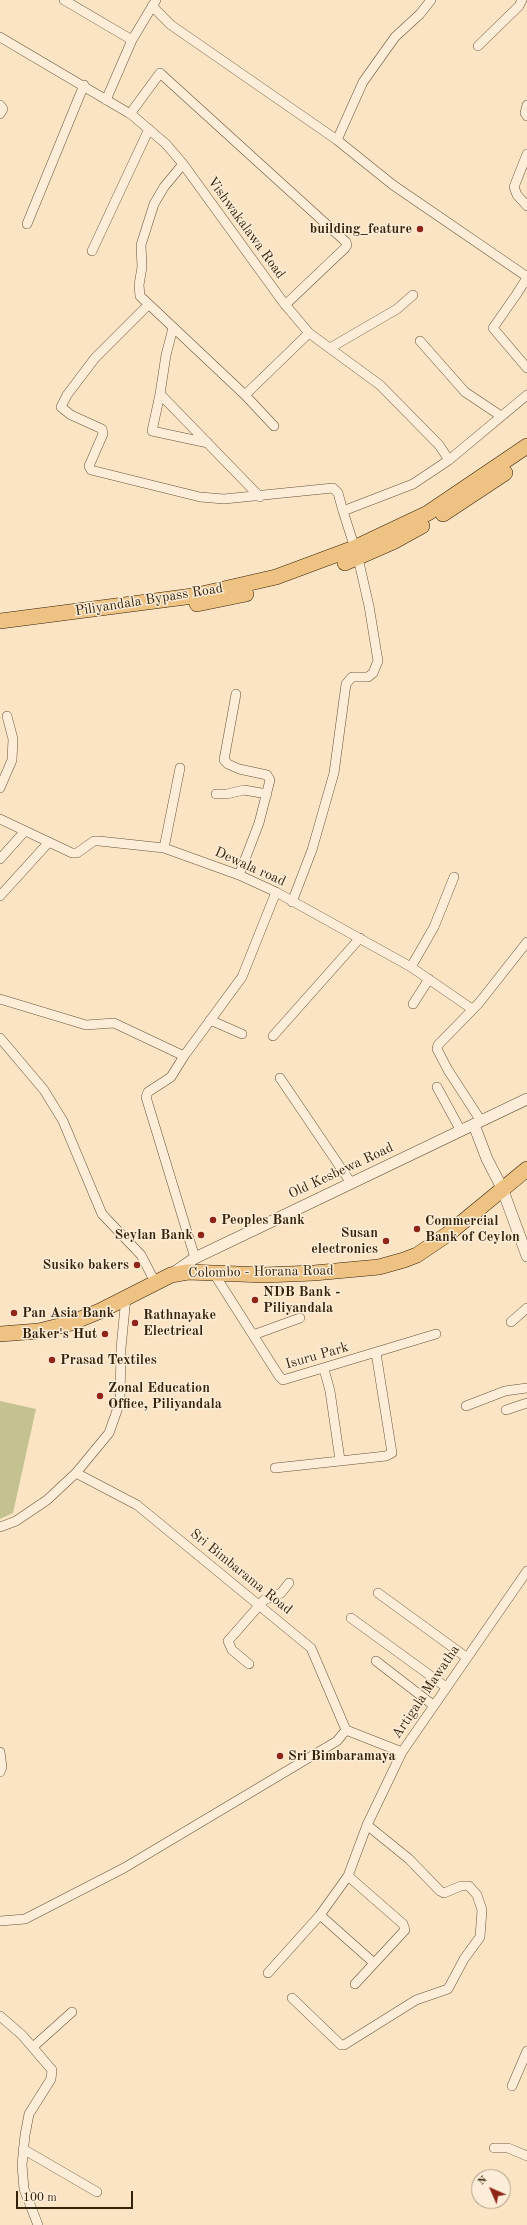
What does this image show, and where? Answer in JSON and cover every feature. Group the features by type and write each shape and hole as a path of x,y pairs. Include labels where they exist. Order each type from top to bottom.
{"main road":[{"name":"Piliyandala Bypass Road","path":"0,630 218,601 283,585 356,553 428,513 527,446"},
{"name":"Piliyandala Bypass Road","path":"0,621 193,596 276,577 393,542 466,501 527,458"},
{"name":"Colombo - Horana Road","path":"0,1334 39,1330 71,1323 100,1312 126,1297 171,1275 188,1272 264,1274 314,1273 379,1267 404,1260 417,1255 448,1234 502,1188 527,1169"}],"street":[{"path":"64,0 132,40"},
{"path":"338,140 363,82 395,37 420,14 431,0"},
{"path":"478,46 519,6 522,0"},
{"path":"106,100 132,40 154,3 171,25 338,140 393,185 526,276 527,278 493,328 527,368"},
{"name":"Vishwakalawa Road","path":"0,38 84,85 130,114 166,144 183,164 285,305 309,333 380,385 439,445 449,460"},
{"path":"130,114 160,73 346,242 347,245 345,248 285,305"},
{"path":"27,224 84,85"},
{"path":"0,105 3,109 0,114"},
{"path":"527,105 525,113 527,116"},
{"path":"92,251 149,129"},
{"path":"527,154 514,187 517,195 527,206"},
{"path":"183,164 154,204 141,245 142,267 139,284 140,296 245,395 274,426"},
{"path":"330,348 398,310 413,295"},
{"path":"148,305 95,358 67,395 61,407 71,415 102,429 103,434 89,466 91,470 200,497 224,500 333,488 338,493 356,553 369,606 378,661 373,673 368,676 352,677 346,684 334,773 312,850 292,902"},
{"path":"173,328 166,355 160,394 151,434 208,443"},
{"path":"245,395 309,333"},
{"path":"420,342 465,392 501,416"},
{"path":"160,394 260,497"},
{"path":"343,511 413,484 449,460 527,395"},
{"path":"236,694 223,757 228,764 239,769 267,775 270,780 259,823 239,875"},
{"path":"0,788 12,760 13,739 7,716"},
{"path":"164,848 180,768"},
{"path":"216,794 227,794 244,790 267,794"},
{"name":"Dewala road","path":"0,819 72,853 82,851 94,841 164,848 239,875 276,892 411,967 472,1009"},
{"path":"0,859 25,832"},
{"path":"0,896 49,842"},
{"path":"411,967 434,927 454,877"},
{"path":"195,1258 146,1097 148,1092 171,1077 184,1056 242,977 276,892"},
{"path":"273,1036 360,938"},
{"path":"527,942 509,966 472,1009 440,1042 437,1049 477,1123 487,1158 502,1188 527,1256"},
{"path":"413,1004 428,979"},
{"path":"0,998 86,1025 114,1023 184,1056"},
{"path":"210,1020 242,1034"},
{"path":"0,1038 44,1090 63,1121 102,1214 140,1255 155,1282"},
{"path":"280,1078 351,1183"},
{"path":"437,1088 461,1131"},
{"name":"Old Kesbewa Road","path":"171,1275 195,1258 527,1099"},
{"name":"Isuru Park","path":"212,1272 283,1380 324,1369 436,1334"},
{"path":"0,1527 16,1521 47,1500 76,1472 109,1433 118,1414 120,1402 121,1348 126,1297"},
{"path":"511,1322 527,1308"},
{"path":"253,1335 300,1318"},
{"path":"275,1468 386,1456 392,1453 376,1353"},
{"path":"324,1369 329,1386 340,1460"},
{"path":"466,1406 505,1391 527,1388"},
{"path":"506,1410 527,1403"},
{"name":"Sri Bimbarama Road","path":"76,1472 136,1505 310,1648 346,1730"},
{"name":"Artigala Mawatha","path":"268,1973 320,1916 348,1876 367,1825 402,1752 466,1657 527,1571"},
{"path":"249,1664 232,1650 228,1641 264,1600 281,1593 290,1584"},
{"path":"378,1593 466,1657"},
{"path":"351,1618 446,1687"},
{"path":"376,1661 433,1706"},
{"path":"0,1921 25,1918 124,1868 338,1741 346,1730 402,1752"},
{"path":"0,1752 2,1767 0,1772"},
{"path":"292,1998 341,2045 344,2045 416,2000 448,1989 464,1959 480,1937 482,1910 477,1895 469,1886 461,1886 444,1893 440,1891 409,1859 367,1825"},
{"path":"348,1876 404,1927 405,1930 355,1984"},
{"path":"320,1916 374,1963"},
{"path":"33,2047 72,2012"},
{"path":"0,2016 33,2047 52,2070 52,2075 29,2114 23,2149 22,2165 24,2189 38,2225"},
{"path":"512,2086 527,2051"},
{"path":"494,2148 508,2148 527,2156"},
{"path":"23,2149 97,2192"}],"shaded area":[{"path":"0,1401 36,1409 13,1513 0,1519"}],"place":[{"name":"building_feature","path":"420,229"},
{"name":"Peoples Bank","path":"213,1220"},
{"name":"Commercial Bank of Ceylon","path":"417,1229"},
{"name":"Seylan Bank","path":"201,1235"},
{"name":"Susan electronics","path":"386,1241"},
{"name":"Susiko bakers","path":"137,1265"},
{"name":"NDB Bank - Piliyandala","path":"255,1300"},
{"name":"Pan Asia Bank","path":"14,1313"},
{"name":"Rathnayake Electrical","path":"135,1323"},
{"name":"Baker's Hut","path":"105,1334"},
{"name":"Prasad Textiles","path":"52,1360"},
{"name":"Zonal Education Office, Piliyandala","path":"100,1396"},
{"name":"Sri Bimbaramaya","path":"280,1756"}]}
